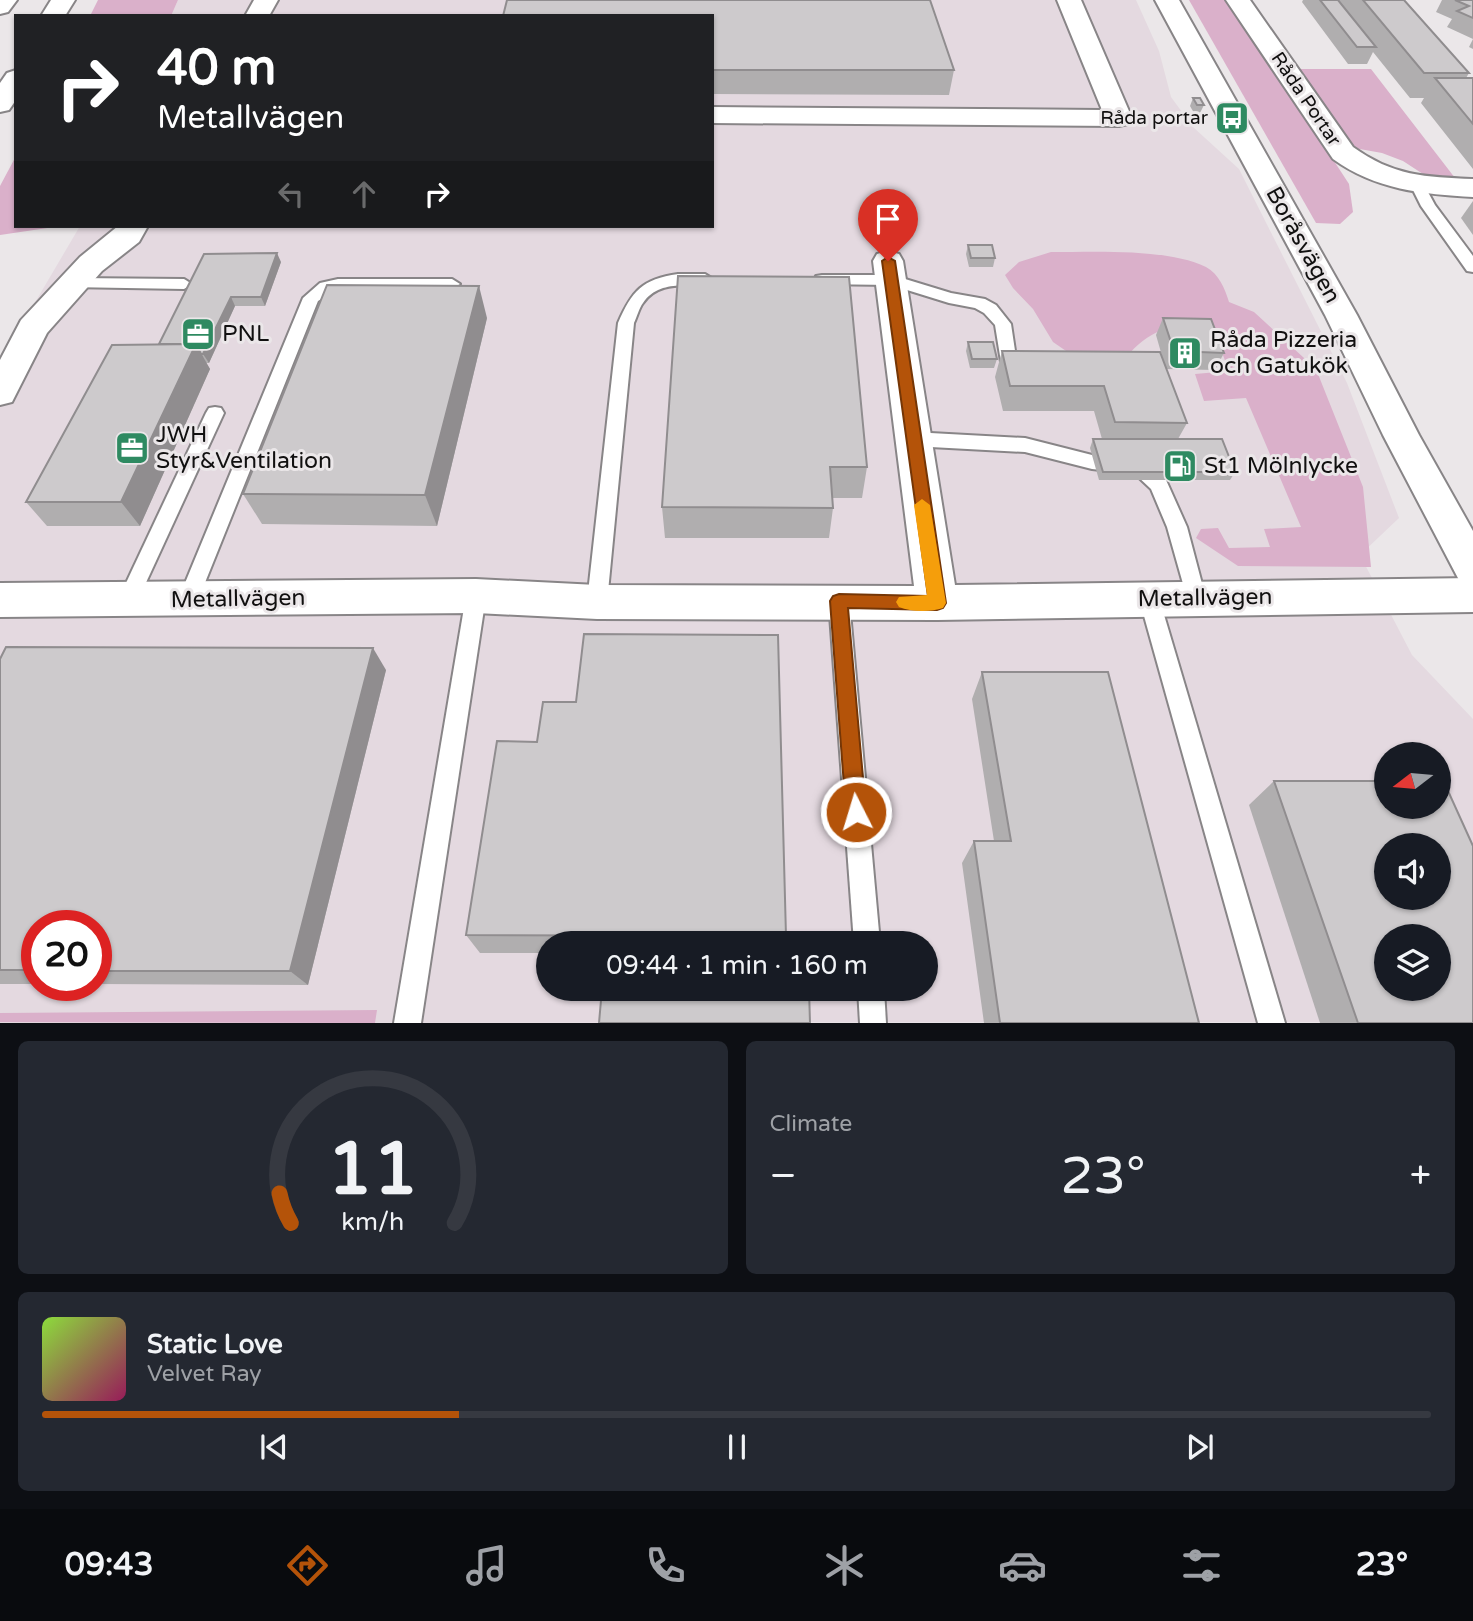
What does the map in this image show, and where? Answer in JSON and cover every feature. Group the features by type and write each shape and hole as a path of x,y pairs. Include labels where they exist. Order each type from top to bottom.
{"main road":[{"path":"0,7 5,0"},
{"path":"714,115 1119,118 1069,0"},
{"name":"Boråsvägen","path":"1167,0 1341,315 1473,568"},
{"name":"Råda Portar","path":"1238,0 1343,153 1363,169 1383,178 1417,184 1473,188"},
{"path":"0,104 14,81"},
{"path":"0,393 33,328 92,264 131,230"},
{"path":"890,270 937,603"},
{"name":"Metallvägen","path":"0,600 476,596 597,603 937,603 1473,595"}],"lane":[{"path":"1417,184 1428,206 1473,267"},
{"path":"810,279 890,270 990,309 1003,324 1008,364"},
{"path":"597,603 626,323 639,296 674,278 729,279"},
{"path":"74,283 184,284"},
{"path":"188,600 311,298 326,287 338,284 452,284"},
{"path":"128,600 215,412"},
{"path":"912,439 1025,445 1091,462 1140,467 1159,485 1177,527 1196,599"},
{"path":"407,1023 476,596"},
{"path":"1149,598 1272,1023"},
{"path":"839,601 866,931"},
{"path":"872,1001 873,1023"}],"shaded area":[{"path":"98,0 178,0 172,14 91,14"},
{"path":"178,0 1136,0 1159,51 1171,97 1193,127 1239,169 1347,383 1399,518 1360,555 1412,655 1473,719 1473,1022 0,1023 0,362 79,228 714,228 714,14 172,14"},
{"path":"1189,0 1229,0 1349,184 1353,212 1340,224 1316,223"},
{"path":"1299,69 1371,69 1455,178 1423,174 1403,161 1382,153 1354,148"},
{"path":"14,160 14,228 47,228 0,235 0,186"},
{"path":"1051,252 1151,254 1190,261 1206,267 1218,278 1229,302 1254,312 1316,369 1363,487 1371,567 1238,566 1196,538 1201,529 1218,528 1229,548 1270,547 1264,529 1301,527 1246,398 1204,401 1195,374 1229,371 1210,321 1176,326 1156,333 1129,354 1069,353 1053,342 1033,309 1005,275 1019,262"},
{"path":"377,1010 375,1023 0,1022 0,1013"}],"building":[{"path":"507,0 930,0 954,70 714,70 714,14 504,14"},
{"path":"1320,0 1338,0 1376,47 1357,47"},
{"path":"1363,0 1404,0 1469,73 1424,73"},
{"path":"1455,0 1473,0 1473,18 1457,11 1469,6"},
{"path":"1435,78 1473,78 1473,124"},
{"path":"1193,98 1200,98 1204,105 1197,105"},
{"path":"968,245 992,245 995,258 971,258"},
{"name":"PNL","path":"277,253 261,297 231,297 203,354 196,344 159,344 204,254"},
{"path":"678,276 849,277 867,467 830,467 833,508 662,507"},
{"path":"327,285 479,286 425,495 243,494"},
{"path":"1163,318 1211,319 1224,353 1174,351"},
{"path":"968,342 993,342 997,359 972,359"},
{"path":"196,344 121,502 26,502 112,345"},
{"path":"1002,351 1160,352 1187,423 1115,422 1104,386 1010,386"},
{"path":"1093,439 1222,439 1235,472 1103,472"},
{"path":"584,634 778,635 786,931 536,931 536,935 466,935 497,741 537,742 543,702 576,702"},
{"path":"6,647 373,648 290,971 112,971 112,910 21,910 21,970 0,970 0,659"},
{"path":"982,672 1108,672 1199,1023 1000,1023 974,841 1011,841"},
{"path":"1274,781 1374,781 1374,819 1451,819 1451,797 1473,846 1473,1023 1358,1023"},
{"path":"601,1001 809,1001 810,1023 599,1023"}],"slow traffic":[{"path":"905,602 937,603 922,505"}],"place":[{"name":"Råda portar","path":"1232,118"},
{"name":"PNL","path":"198,334"},
{"name":"Råda Pizzeria och Gatukök","path":"1185,353"},
{"name":"JWH Styr&Ventilation","path":"132,448"},
{"name":"St1 Mölnlycke","path":"1180,466"}],"route":[{"path":"856,812 839,601 937,603 888,261"}]}
